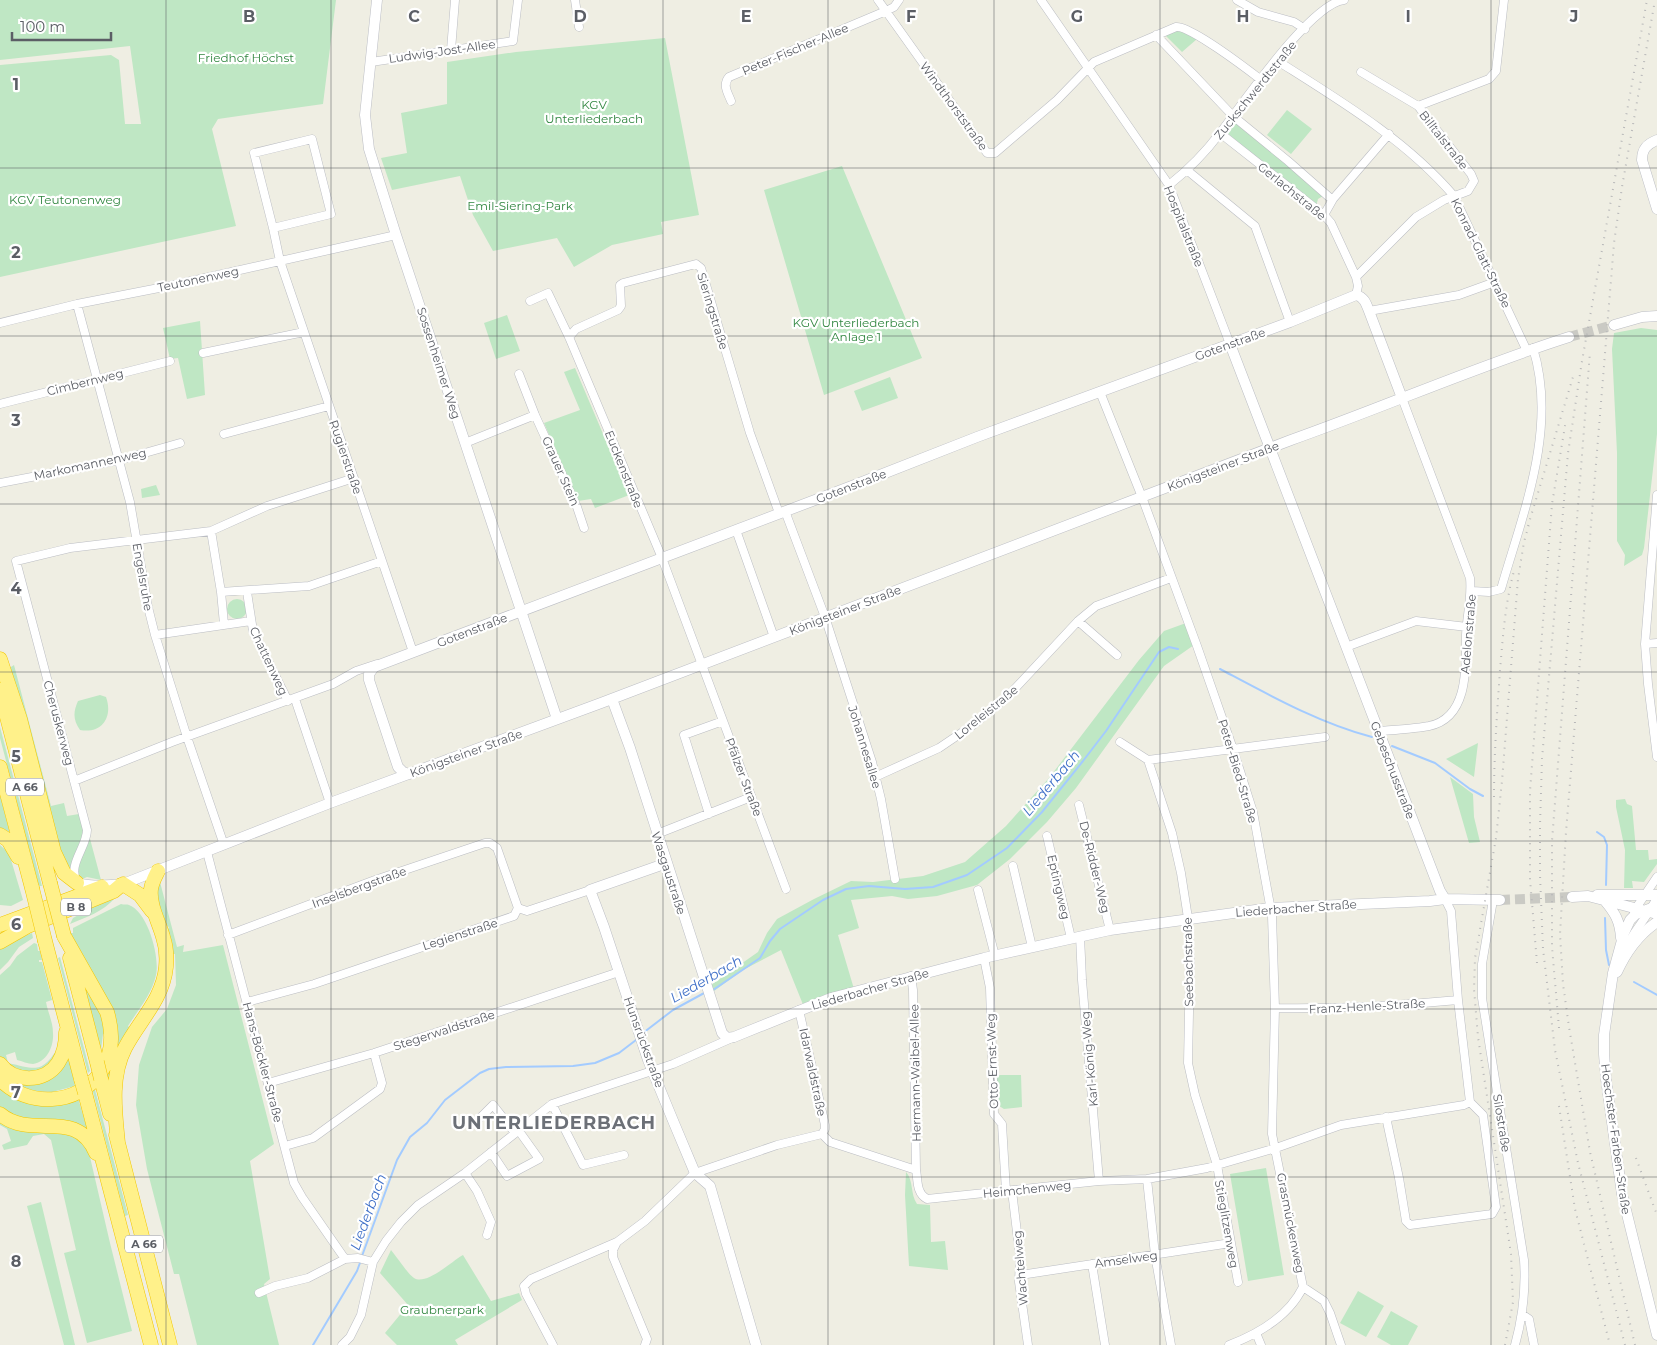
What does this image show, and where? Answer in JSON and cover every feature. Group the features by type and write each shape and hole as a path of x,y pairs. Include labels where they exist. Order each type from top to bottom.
{"highway":[{"path":"0,659 20,719 54,852 64,873 77,882"},
{"name":"A 66","path":"0,690 170,1345"},
{"name":"A 66","path":"0,767 151,1345"},
{"path":"0,835 13,846 32,888"},
{"path":"118,1143 115,1092 119,1063 131,1037 158,996 165,975 165,948 151,891 158,871"},
{"path":"122,885 140,895 158,920"},
{"name":"B 8","path":"0,935 102,897 114,892 122,885"},
{"name":"B 8","path":"4,921 102,887"},
{"path":"0,942 28,926"},
{"name":"A 66","path":"0,1079 14,1091 27,1097 44,1100 59,1099 83,1088 96,1078 105,1064 111,1040 107,1012 64,936"},
{"path":"0,1064 10,1074 23,1078 40,1077 52,1070 64,1050 66,1034 64,1011"},
{"name":"A 66","path":"0,1114 22,1126 67,1127 84,1135 94,1148 113,1198"}],"main road":[{"name":"Sossenheimer Weg","path":"377,0 365,115 369,148 520,612 557,719"},
{"path":"1657,140 1646,147 1642,153 1642,160 1657,209"},
{"path":"1356,295 1361,296 1365,300 1370,311 1402,398"},
{"name":"Gotenstraße","path":"384,663 1290,322 1356,295"},
{"path":"1614,326 1642,317 1657,308"},
{"path":"1642,317 1657,316"},
{"name":"Königsteiner Straße","path":"122,885 330,803 612,699 1269,448 1569,337"},
{"name":"Hospitalstraße","path":"1230,344 1269,448"},
{"name":"Gebeschusstraße","path":"1269,448 1444,899"},
{"path":"384,663 371,670 369,680 398,767 408,774"},
{"name":"Wasgaustraße","path":"612,699 630,748 722,1033 727,1038 734,1037"},
{"path":"392,780 398,767"},
{"name":"Legienstraße","path":"590,890 667,863"},
{"path":"77,882 102,887"},
{"name":"B 8","path":"102,887 112,884 122,885"},
{"name":"Hunsrückstraße","path":"590,890 653,1071 695,1173 710,1186"},
{"path":"1572,897 1603,895 1652,896"},
{"path":"1588,896 1650,910"},
{"name":"Liederbacher Straße","path":"734,1037 831,998 984,958 1110,930 1270,908 1430,902 1444,899 1497,900"},
{"name":"Hoechster-Farben-Straße","path":"1605,901 1617,916 1621,941"},
{"name":"Hoechster-Farben-Straße","path":"1650,910 1636,914 1630,920 1621,941 1604,1035 1606,1079 1622,1194 1657,1335"},
{"path":"1613,985 1628,951 1639,937 1657,922"},
{"path":"710,1186 756,1345"}],"street":[{"path":"451,50 455,0"},
{"name":"Ludwig-Jost-Allee","path":"371,62 512,41 518,0"},
{"path":"575,0 578,27"},
{"name":"Windthorststraße","path":"878,0 987,153 995,153 1057,100 1086,68"},
{"name":"Peter-Fischer-Allee","path":"731,101 725,86 725,81 729,77 886,11 894,7 899,0"},
{"name":"Hospitalstraße","path":"1041,0 1086,68 1169,185 1230,344"},
{"path":"1236,0 1258,12 1294,22 1305,29"},
{"name":"Zuckschwerdtstraße","path":"1169,185 1188,171 1220,133 1260,79 1305,29 1331,5 1344,0"},
{"path":"1418,106 1489,79 1494,75 1504,0"},
{"path":"1086,68 1094,62 1156,35 1176,27 1182,27 1260,79"},
{"name":"Gerlachstraße","path":"1156,35 1233,116 1333,199"},
{"name":"Konrad-Glatt-Straße","path":"1276,60 1389,134 1442,182 1454,196 1530,350 1540,376 1542,408 1539,446 1531,484 1501,589 1489,592 1472,591"},
{"name":"Billtalstraße","path":"1361,72 1418,106 1474,180 1473,185 1468,191 1454,196"},
{"name":"Gerlachstraße","path":"1220,133 1324,215 1331,223 1356,278 1358,286 1356,295"},
{"path":"1324,215 1333,199 1389,134"},
{"name":"Rugierstraße","path":"273,228 331,214 312,139 254,153 280,261 413,652"},
{"path":"1188,171 1254,226 1290,322"},
{"path":"1356,278 1416,217 1454,196"},
{"name":"Teutonenweg","path":"0,323 77,304 169,286 396,235"},
{"name":"Sieringstraße","path":"569,337 576,329 618,310 621,306 620,285 623,283 696,264 701,268 750,433 825,617"},
{"path":"1370,311 1460,295 1495,282"},
{"name":"Euckenstraße","path":"530,301 548,293 569,337 662,558 702,665"},
{"name":"Engelsruhe","path":"77,304 130,502 148,608 155,635 224,846"},
{"path":"203,353 304,332"},
{"name":"Cimbernweg","path":"0,404 170,360"},
{"name":"Grauer Stein","path":"519,374 535,415 577,507 584,528"},
{"name":"Peter-Bied-Straße","path":"1100,392 1142,497 1233,749 1253,812 1270,908 1275,1008 1272,1134 1276,1148"},
{"name":"Adelonstraße","path":"1379,731 1431,726 1452,712 1464,687 1466,627 1472,591 1470,578 1402,398"},
{"path":"224,434 329,406"},
{"path":"466,443 535,415"},
{"name":"Markomannenweg","path":"0,483 120,460 180,443"},
{"path":"136,540 211,531 267,506 354,478"},
{"path":"1657,495 1654,560 1645,644 1653,693 1657,757"},
{"path":"736,530 774,637"},
{"path":"211,531 224,624"},
{"name":"Cheruskerweg","path":"77,882 74,867 86,840 87,833 16,561 70,548 136,540"},
{"path":"221,592 247,592 309,586 382,561"},
{"name":"Loreleistraße","path":"875,777 917,760 973,726 1010,695 1078,621 1096,606 1171,578"},
{"name":"Chattenweg","path":"247,592 253,631 291,700 330,803"},
{"name":"Johannesallee","path":"825,617 872,762 895,879"},
{"path":"155,635 251,620"},
{"path":"1346,647 1416,620 1466,627"},
{"path":"1078,621 1117,655"},
{"path":"1645,644 1657,643"},
{"name":"Gotenstraße","path":"346,678 356,671 384,663"},
{"name":"Pfälzer Straße","path":"702,665 786,889"},
{"name":"Gotenstraße","path":"74,781 346,678 358,675 369,680"},
{"path":"709,814 684,735 722,721"},
{"path":"1120,742 1148,760 1325,737"},
{"name":"Seebachstraße","path":"1148,760 1172,833 1181,873 1188,918 1190,963 1188,1063 1195,1094 1217,1165"},
{"path":"657,834 751,797"},
{"name":"De-Ridder-Weg","path":"1079,805 1110,930"},
{"name":"Eptingweg","path":"1047,836 1075,937"},
{"name":"Inselsbergstraße","path":"228,935 375,880 485,843 495,845 497,848 518,908"},
{"name":"Hans-Böckler-Straße","path":"206,852 294,1183 345,1259"},
{"path":"1013,866 1032,947"},
{"path":"1621,964 1632,933 1650,910 1656,879"},
{"name":"Legienstraße","path":"247,1002 314,984 514,916 518,908 527,911 590,890"},
{"path":"978,890 995,956"},
{"path":"1650,910 1652,896"},
{"name":"Gebeschusstraße","path":"1444,899 1451,910 1458,1000 1470,1102"},
{"name":"Silostraße","path":"1497,900 1482,964 1482,998 1524,1260 1523,1315 1515,1345"},
{"name":"Karl-König-Weg","path":"1075,937 1082,980 1099,1181"},
{"name":"Otto-Ernst-Weg","path":"984,958 990,988 994,1114 1002,1124 1009,1191"},
{"name":"Stegerwaldstraße","path":"268,1083 374,1053 619,972"},
{"name":"Hermann-Waibel-Allee","path":"911,976 913,990 916,1170"},
{"name":"Franz-Henle-Straße","path":"1275,1008 1343,1009 1458,1000"},
{"name":"Idarwaldstraße","path":"799,1010 825,1125 822,1134"},
{"name":"Liederbacher Straße","path":"342,1345 350,1337 361,1315 365,1260 386,1241 418,1205 465,1173 552,1104 673,1064 734,1037"},
{"path":"285,1146 313,1138 380,1089 382,1083 374,1053"},
{"path":"1386,1117 1406,1221 1410,1225 1492,1214 1496,1207 1483,1115 1470,1102"},
{"name":"Heimchenweg","path":"916,1170 919,1190 922,1196 927,1198 1099,1181 1147,1179 1217,1165 1276,1148 1341,1125 1464,1105 1470,1102"},
{"path":"552,1104 583,1166 624,1155"},
{"path":"481,1117 494,1105 539,1159 507,1176 491,1152"},
{"path":"553,1345 526,1294 524,1286 531,1279 616,1242 645,1221 695,1173 777,1145 822,1134 830,1142 916,1170"},
{"name":"Grasmückenweg","path":"1276,1148 1304,1287 1324,1301 1341,1345"},
{"name":"Stieglitzenweg","path":"1217,1165 1238,1282"},
{"path":"709,1168 710,1186"},
{"path":"465,1173 477,1191 491,1222 487,1235"},
{"path":"1147,1179 1155,1256 1171,1345"},
{"name":"Wachtelweg","path":"1009,1191 1020,1258 1020,1282 1028,1345"},
{"path":"616,1242 613,1257 647,1339 646,1345"},
{"name":"Amselweg","path":"1020,1273 1027,1274 1155,1256 1231,1243"},
{"path":"258,1293 276,1286 308,1278 345,1259 365,1260"},
{"path":"1092,1264 1105,1345"},
{"path":"1229,1345 1256,1333 1276,1320 1298,1297 1304,1287"},
{"path":"1523,1315 1529,1319 1534,1345"},
{"path":"1256,1333 1261,1345"}],"green space":[{"path":"0,0 336,0 323,104 218,119 212,129 236,226 0,277 0,65 111,55 119,60 125,124 141,124 130,46 0,60"},
{"path":"1175,28 1197,39 1182,52 1164,34"},
{"name":"KGV Unterliederbach","path":"665,38 699,215 661,222 663,234 612,245 574,267 557,238 493,251 473,215 460,176 392,190 381,158 407,153 401,113 447,104 447,62 516,52"},
{"path":"1287,110 1312,129 1291,154 1267,135"},
{"path":"1235,122 1287,163 1323,196 1318,199 1316,206 1227,133"},
{"name":"KGV Unterliederbach Anlage 1","path":"842,166 922,358 824,395 764,190"},
{"path":"507,315 520,351 496,359 484,323"},
{"path":"200,321 205,395 187,399 178,358 170,359 163,328"},
{"path":"1641,328 1657,330 1657,434 1644,548 1642,555 1624,566 1625,555 1617,541 1617,453 1612,349 1614,333"},
{"path":"575,368 612,455 632,494 595,508 591,499 578,501 544,423 580,410 564,372"},
{"path":"890,377 898,398 862,411 854,391"},
{"path":"156,485 160,495 142,498 141,489"},
{"path":"233,599 241,599 247,605 247,613 241,619 233,619 227,613 227,605"},
{"path":"1186,623 1194,645 1164,666 1076,788 1047,822 1010,859 977,885 937,896 908,899 892,896 851,900 859,928 838,935 854,989 804,1007 781,950 743,970 714,991 711,985 758,952 767,933 777,919 814,899 851,881 873,882 923,876 965,862 1006,826 1049,778 1139,660 1164,631"},
{"path":"14,665 51,806 64,803 67,816 79,814 84,831 72,875 65,869 8,669"},
{"path":"100,695 106,697 108,704 107,717 95,729 88,731 80,730 74,716 78,701"},
{"path":"0,727 42,886 39,886 0,738"},
{"path":"1478,743 1474,777 1446,759"},
{"path":"1450,777 1473,794 1474,817 1480,842 1469,843"},
{"path":"0,794 11,838 0,831"},
{"path":"1625,799 1627,804 1632,806 1636,850 1648,850 1649,860 1657,859 1657,864 1644,882 1632,881 1633,888 1624,888 1625,850 1616,807 1616,800"},
{"path":"89,835 101,880 87,877 80,880 76,870"},
{"path":"0,845 9,853 23,900 11,906 0,905"},
{"path":"160,882 177,947 184,945 183,952 223,945 274,1144 250,1161 270,1279 264,1284 279,1345 197,1345 179,1274 174,1274 147,1169 136,1105 139,1065 152,1027 167,1009 176,985 175,954 173,954 166,930 169,928 168,926 165,927 154,896"},
{"path":"115,898 100,911 70,924 73,918 100,903"},
{"path":"121,904 129,905 136,909 142,916 151,936 157,967 151,989 128,1026 130,1028 109,1084 105,1071 114,1045 71,933 73,933 73,928"},
{"path":"32,933 33,938 19,947 0,970 0,946"},
{"path":"34,943 37,944 38,951 40,951 42,960 39,960 39,962 42,962 52,1000 46,1002 53,1033 51,1048 46,1057 38,1063 31,1064 17,1060 15,1052 6,1055 8,1063 33,1068 39,1067 49,1061 60,1045 53,1065 30,1075 0,1060 0,975 17,956"},
{"path":"60,957 90,1071 88,1073 58,958"},
{"path":"82,980 101,1006 108,1033 103,1034 101,1050 99,1041 97,1041"},
{"path":"67,1051 75,1086 52,1092 18,1087 0,1069 25,1081"},
{"path":"997,1075 1021,1075 1022,1107 1004,1109 996,1104"},
{"path":"0,1083 12,1093 78,1098 89,1135 22,1122 0,1108"},
{"path":"94,1086 128,1215 125,1216 92,1088"},
{"path":"0,1118 61,1129 84,1141 90,1157 132,1331 87,1343 64,1253 76,1250 51,1140 44,1134 33,1136 27,1145 4,1150 2,1145 11,1141 7,1129 0,1125"},
{"path":"1266,1168 1284,1275 1248,1281 1230,1174"},
{"path":"906,1172 910,1179 913,1196 917,1204 930,1205 931,1242 945,1241 948,1270 909,1266 905,1195"},
{"path":"41,1202 75,1345 64,1345 27,1206"},
{"name":"Graubnerpark","path":"391,1250 411,1276 419,1280 432,1276 463,1255 491,1301 519,1293 522,1300 455,1340 458,1345 397,1345 385,1333 408,1305 380,1273"},
{"path":"1358,1291 1384,1306 1366,1337 1340,1323"},
{"path":"1391,1311 1418,1326 1408,1345 1391,1345 1377,1337"}],"waterway":[{"name":"Liederbach","path":"713,990 760,958 780,929 823,900 846,889 869,886 905,889 933,887 967,875 1007,848 1042,812 1083,761 1106,731 1159,652 1169,647 1178,649"},
{"name":"Liederbach","path":"1220,669 1314,716 1372,737"},
{"name":"Liederbach","path":"1392,746 1435,763 1470,789 1483,796"},
{"name":"Liederbach","path":"1597,832 1604,837 1607,845 1606,885"},
{"name":"Liederbach","path":"1605,918 1606,950 1609,965"},
{"name":"Liederbach","path":"1634,982 1657,995"},
{"name":"Liederbach","path":"643,1033 673,1010 706,992"},
{"name":"Liederbach","path":"362,1256 397,1160 410,1137 427,1123 445,1100 480,1073 489,1069 573,1066 595,1063 619,1053 636,1040"},
{"name":"Liederbach","path":"313,1345 357,1271 361,1260"}],"tunnel":[{"path":"1569,337 1614,325"},
{"path":"1500,900 1572,897"}],"railway":[{"path":"1625,1345 1578,1163 1555,1050 1543,949 1540,825 1542,759 1568,453 1582,361 1647,0"},
{"path":"1635,1345 1590,1152 1563,984 1560,934 1566,832 1614,243 1655,0"},
{"path":"1559,1028 1552,947 1552,841 1590,352"},
{"path":"1528,526 1573,377"},
{"path":"1537,963 1530,879 1530,791 1552,504 1566,420"},
{"path":"1505,1345 1513,1302 1511,1254 1478,1037 1474,989 1475,958 1496,838 1518,579 1524,542 1530,521"},
{"path":"1494,797 1502,645 1506,608 1514,571"},
{"path":"1559,1106 1575,1209 1610,1345"},
{"path":"1636,1158 1657,1215"}],"district":[{"name":"UNTERLIEDERBACH","path":"554,1123"}],"park label":[{"name":"Friedhof Höchst","path":"246,57"},
{"name":"KGV Teutonenweg","path":"65,199"},
{"name":"Emil-Siering-Park","path":"520,205"}]}
